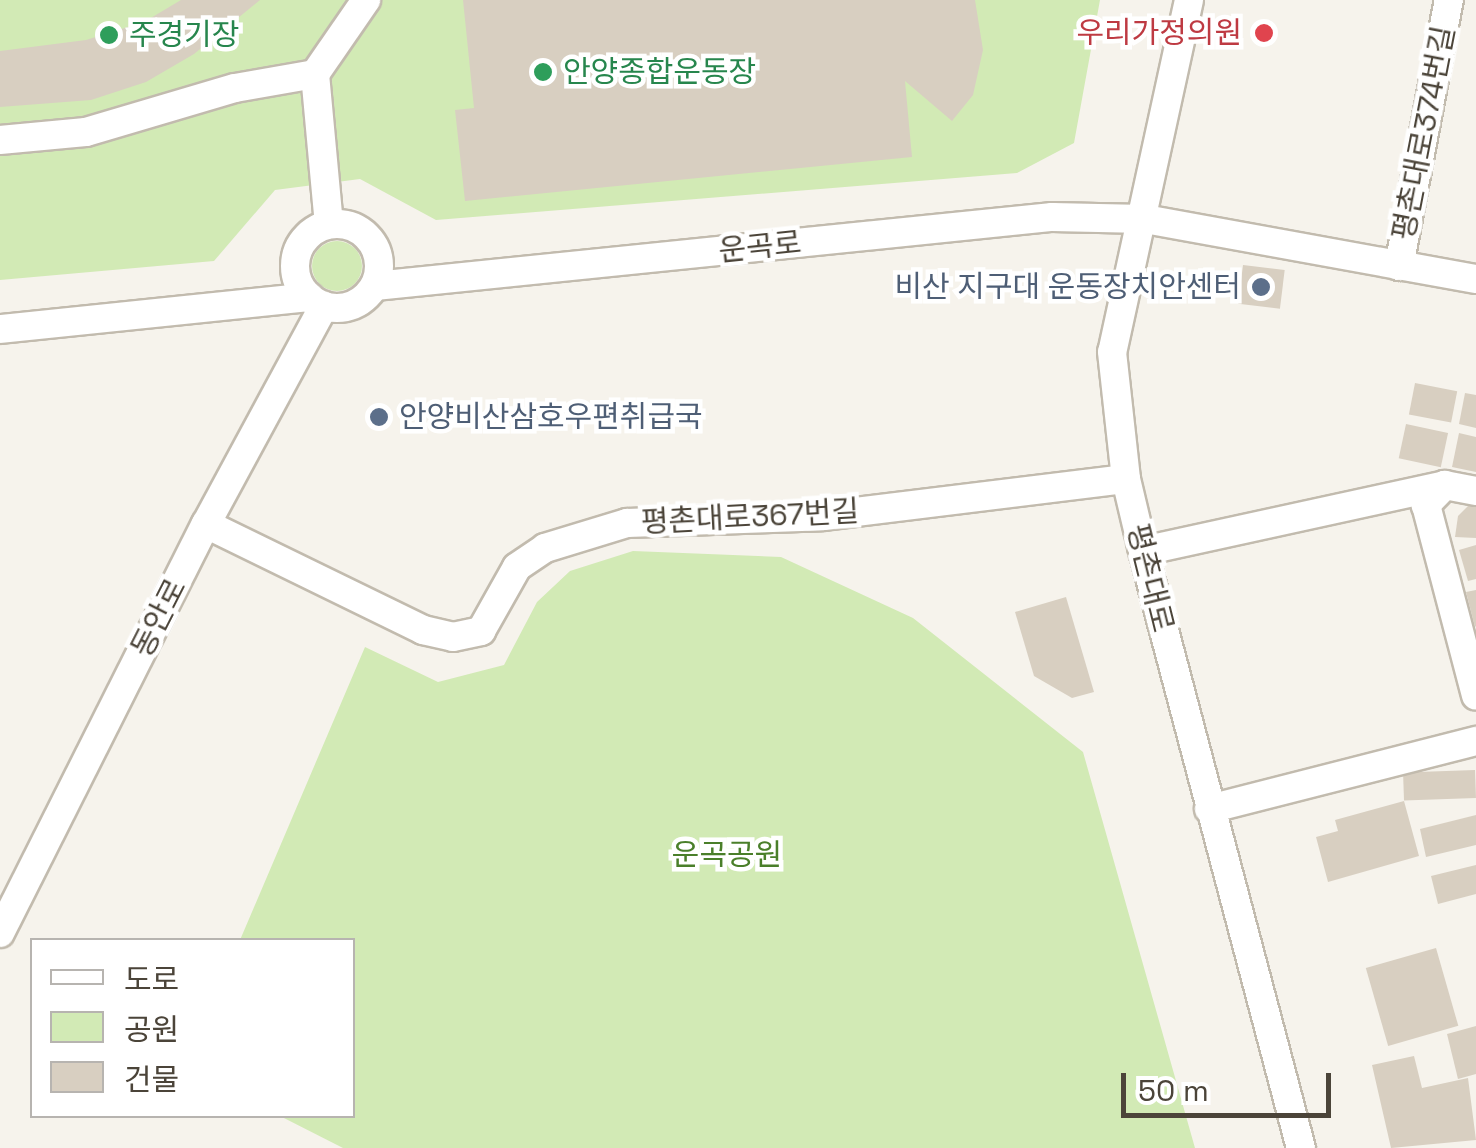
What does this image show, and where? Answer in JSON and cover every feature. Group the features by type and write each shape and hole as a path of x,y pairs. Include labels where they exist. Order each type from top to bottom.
{"street":[{"path":"329,224 315,74 366,0"},
{"name":"평촌대로","path":"1188,0 1146,219 1112,352 1126,479 1143,552 1301,1148"},
{"name":"평촌대로374번길","path":"1399,266 1449,0"},
{"path":"0,140 86,132 235,88 315,74"},
{"name":"운곡로","path":"375,286 1052,217 1146,219"},
{"name":"평촌대로374번길","path":"1146,219 1476,279"},
{"path":"0,330 317,302 344,308 375,286 380,267 365,233 329,224"},
{"path":"317,302 295,265 299,246 329,224"},
{"name":"동안로","path":"0,933 317,302"},
{"name":"평촌대로367번길","path":"206,524 423,630 454,637 481,632 517,567 546,548 627,523 823,516 1126,479"},
{"path":"1446,485 1426,505 1476,696"},
{"path":"1143,552 1446,485 1476,491"},
{"path":"1209,809 1476,742"},
{"path":"1279,1148 1291,1111"}],"green space":[{"name":"안양종합운동장","path":"0,0 1100,0 1074,143 1017,173 436,220 360,179 275,190 214,261 0,280"},
{"path":"337,241 355,248 362,266 355,284 337,291 319,284 312,266 319,248"},
{"name":"운곡공원","path":"633,551 781,557 913,618 1083,752 1195,1148 343,1148 284,1118 355,1118 355,938 241,938 365,647 438,682 504,665 537,602 570,571"}],"building":[{"name":"주경기장","path":"181,0 260,0 194,54 146,82 91,100 0,107 0,51 86,40 144,22"},
{"path":"463,0 975,0 983,50 973,95 952,121 905,81 912,157 465,201 455,110 474,108"},
{"name":"비산 지구대 운동장치안센터","path":"1243,265 1285,270 1280,309 1238,304"},
{"path":"1415,383 1457,391 1451,423 1409,414"},
{"path":"1465,393 1476,395 1476,428 1459,424"},
{"path":"1406,424 1448,433 1441,467 1399,458"},
{"path":"1459,433 1476,437 1476,472 1452,467"},
{"path":"1469,505 1476,506 1476,538 1455,537 1458,516"},
{"path":"1476,545 1476,579 1468,581 1459,550"},
{"path":"1476,590 1476,626 1475,627 1466,592"},
{"path":"1066,597 1094,692 1072,698 1034,676 1015,612"},
{"path":"1475,770 1476,798 1404,800 1403,773"},
{"path":"1404,801 1419,856 1328,882 1316,837 1338,831 1335,820"},
{"path":"1476,815 1476,845 1426,857 1420,829"},
{"path":"1476,865 1476,894 1438,904 1431,876"},
{"path":"1436,948 1458,1026 1388,1046 1366,968"},
{"path":"1476,1026 1476,1074 1458,1079 1447,1034"},
{"path":"1414,1056 1422,1088 1468,1078 1476,1140 1391,1148 1372,1065"}],"place":[{"name":"우리가정의원","path":"1264,33"},
{"name":"주경기장","path":"109,35"},
{"name":"안양종합운동장","path":"543,72"},
{"name":"비산 지구대 운동장치안센터","path":"1261,287"},
{"name":"안양비산삼호우편취급국","path":"379,417"}]}
